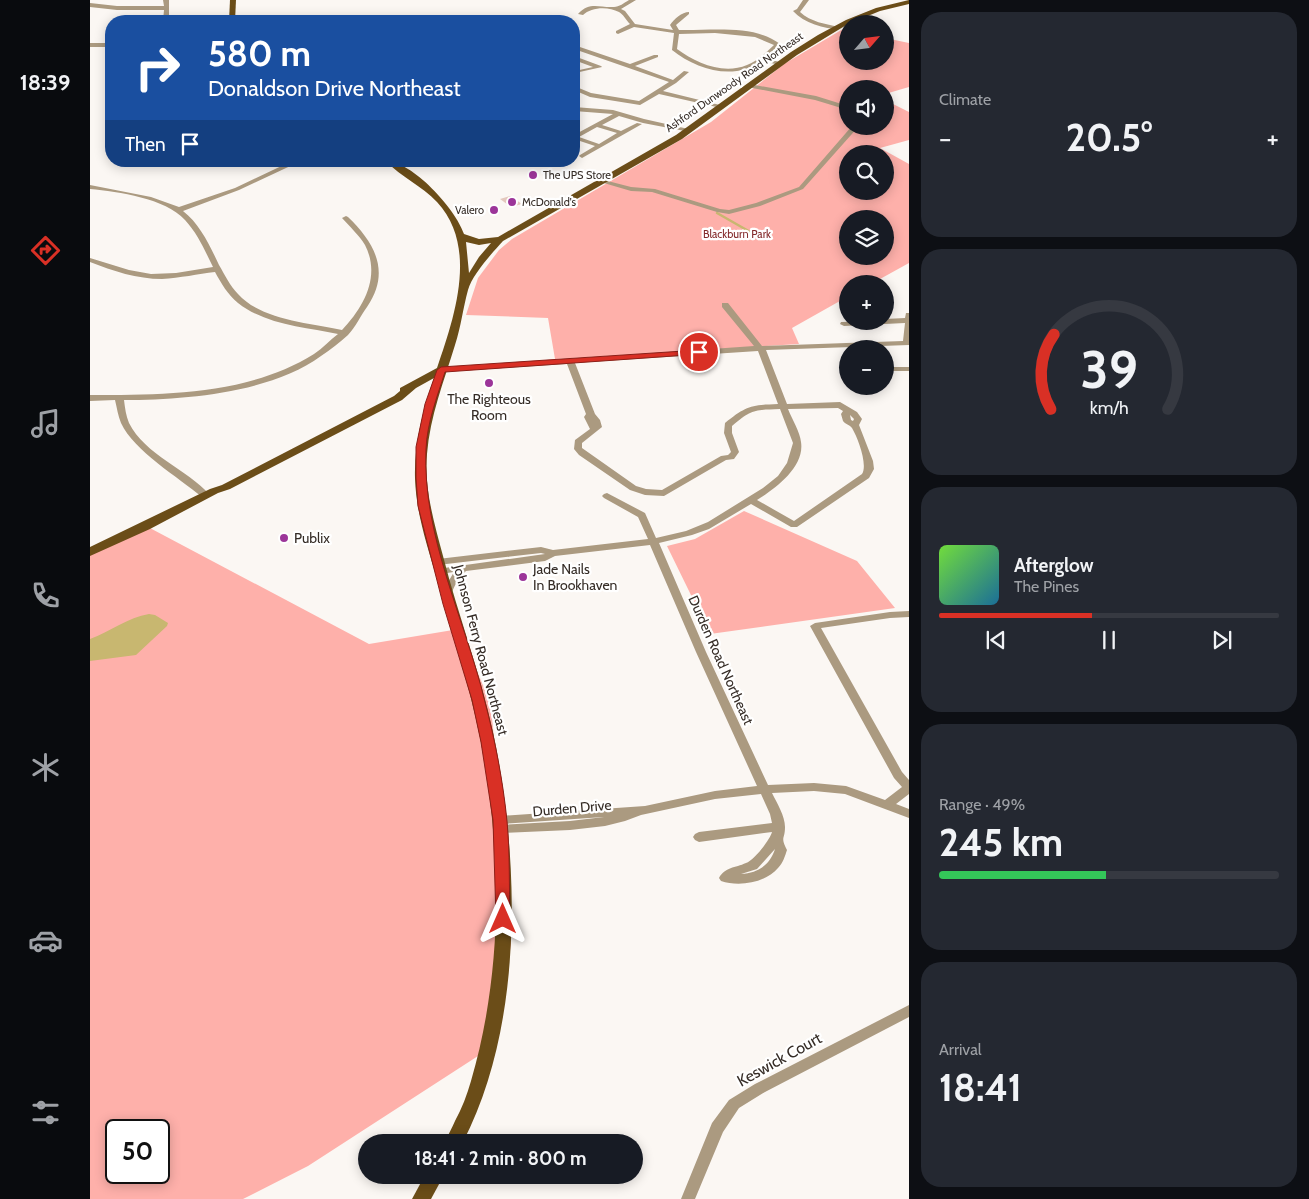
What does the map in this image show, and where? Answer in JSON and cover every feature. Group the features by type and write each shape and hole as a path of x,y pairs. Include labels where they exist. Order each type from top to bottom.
{"main road":[{"path":"232,15 233,0"},
{"name":"Ashford Dunwoody Road Northeast","path":"465,287 482,259 500,239 690,130 780,63 838,28 862,15 886,6 909,2"},
{"path":"398,167 438,198 449,210 462,236 465,287"},
{"path":"462,236 472,242 481,243 500,239"},
{"path":"464,248 468,253 482,259"},
{"name":"Johnson Ferry Road Northeast","path":"459,1134 484,1066 502,964 504,904 500,825 488,742 479,700 439,567 424,506 421,478 421,447 430,404 460,311 465,287"},
{"path":"90,552 226,487 398,398 411,387 441,370"},
{"path":"421,1199 430,1184"}],"street":[{"path":"166,0 166,15"},
{"path":"617,9 633,0"},
{"path":"806,0 799,10 796,11 801,17 808,21 838,28"},
{"path":"90,5 118,8 167,8"},
{"path":"581,14 592,5 617,9 624,12 633,26"},
{"path":"618,32 633,26 676,32 747,34 768,38 777,44 747,68 728,70 696,64 685,59 674,49 675,43 676,32 676,28 673,25 687,13"},
{"path":"675,43 694,32"},
{"path":"90,45 105,45"},
{"path":"580,50 674,82"},
{"path":"685,59 695,54"},
{"path":"630,66 656,56"},
{"path":"760,59 780,63"},
{"path":"580,60 599,67"},
{"path":"580,72 616,62"},
{"path":"580,91 590,95 640,103 674,82 686,72"},
{"path":"749,86 816,98 839,105"},
{"path":"659,92 722,106"},
{"path":"580,109 617,114 690,130"},
{"path":"580,134 617,114"},
{"path":"582,156 639,124"},
{"path":"596,125 622,134"},
{"path":"600,182 632,189 652,190 719,211 729,212 783,197 801,188 848,135"},
{"path":"580,139 600,146"},
{"path":"178,210 237,189 285,167"},
{"path":"90,187 134,195 178,210 201,237 232,292 242,302 255,309 291,322 345,332"},
{"path":"90,398 119,398 212,391 276,376 314,358 345,332 366,306 377,279 376,264 369,247 356,226 346,218"},
{"path":"90,260 121,270 150,276 218,269"},
{"path":"439,567 541,550 553,553 681,535 708,526 773,486 785,476 796,454 796,443 760,348 725,305"},
{"path":"441,370 760,348 908,343 909,317 894,319"},
{"path":"570,361 593,422 578,442 578,448 582,454 633,488 645,492 664,493 724,458 731,456 735,452 728,433 728,425 745,411 759,407 840,405 847,411 844,414 847,421 855,425 869,461 870,469 866,476 794,525 751,500"},
{"path":"894,370 909,369"},
{"path":"119,398 126,424 139,440 161,462 210,493"},
{"name":"Durden Road Northeast","path":"607,496 642,515 701,652 774,808 779,827"},
{"path":"439,567 463,568 544,558 553,553"},
{"path":"446,594 454,578 463,568"},
{"path":"887,805 909,788 898,776 815,626 890,614 909,614"},
{"name":"Durden Drive","path":"500,825 565,826 622,818 645,810 715,795 814,787 846,790 909,814"},
{"path":"699,837 779,827 776,840 781,850 775,864 757,870"},
{"name":"Keswick Court","path":"688,1199 717,1128 734,1104 760,1088 909,1010"}],"green space":[{"name":"Blackburn Park","path":"839,31 839,70 894,70 894,40 909,43 909,87 894,91 894,80 839,80 839,135 894,135 894,104 909,112 909,140 891,145 839,145 839,200 894,200 894,156 909,164 909,263 887,275 839,275 839,302 792,328 799,344 555,359 548,318 466,315 478,278 499,250 512,239 711,122 784,64"},
{"path":"744,511 857,561 895,608 710,634 667,546 695,539"},
{"path":"148,527 369,644 459,629 491,704 511,944 495,1045 308,1166 243,1199 90,1199 90,554"}],"shaded area":[{"path":"149,614 155,615 168,623 136,655 90,661 90,639 126,621"}],"building":[{"name":"McDonald's","path":"510,196 522,204 511,207 500,199"}],"waterway":[{"path":"717,213 759,237"}],"place":[{"name":"The UPS Store","path":"533,175"},
{"name":"McDonald's","path":"512,202"},
{"name":"Valero","path":"494,210"},
{"name":"The Righteous Room","path":"489,383"},
{"name":"Publix","path":"284,538"},
{"name":"Jade Nails In Brookhaven","path":"523,577"}],"route":[{"path":"503,919 500,820 488,742 479,700 449,604 424,506 421,478 421,447 430,404 441,370 699,352"}]}
